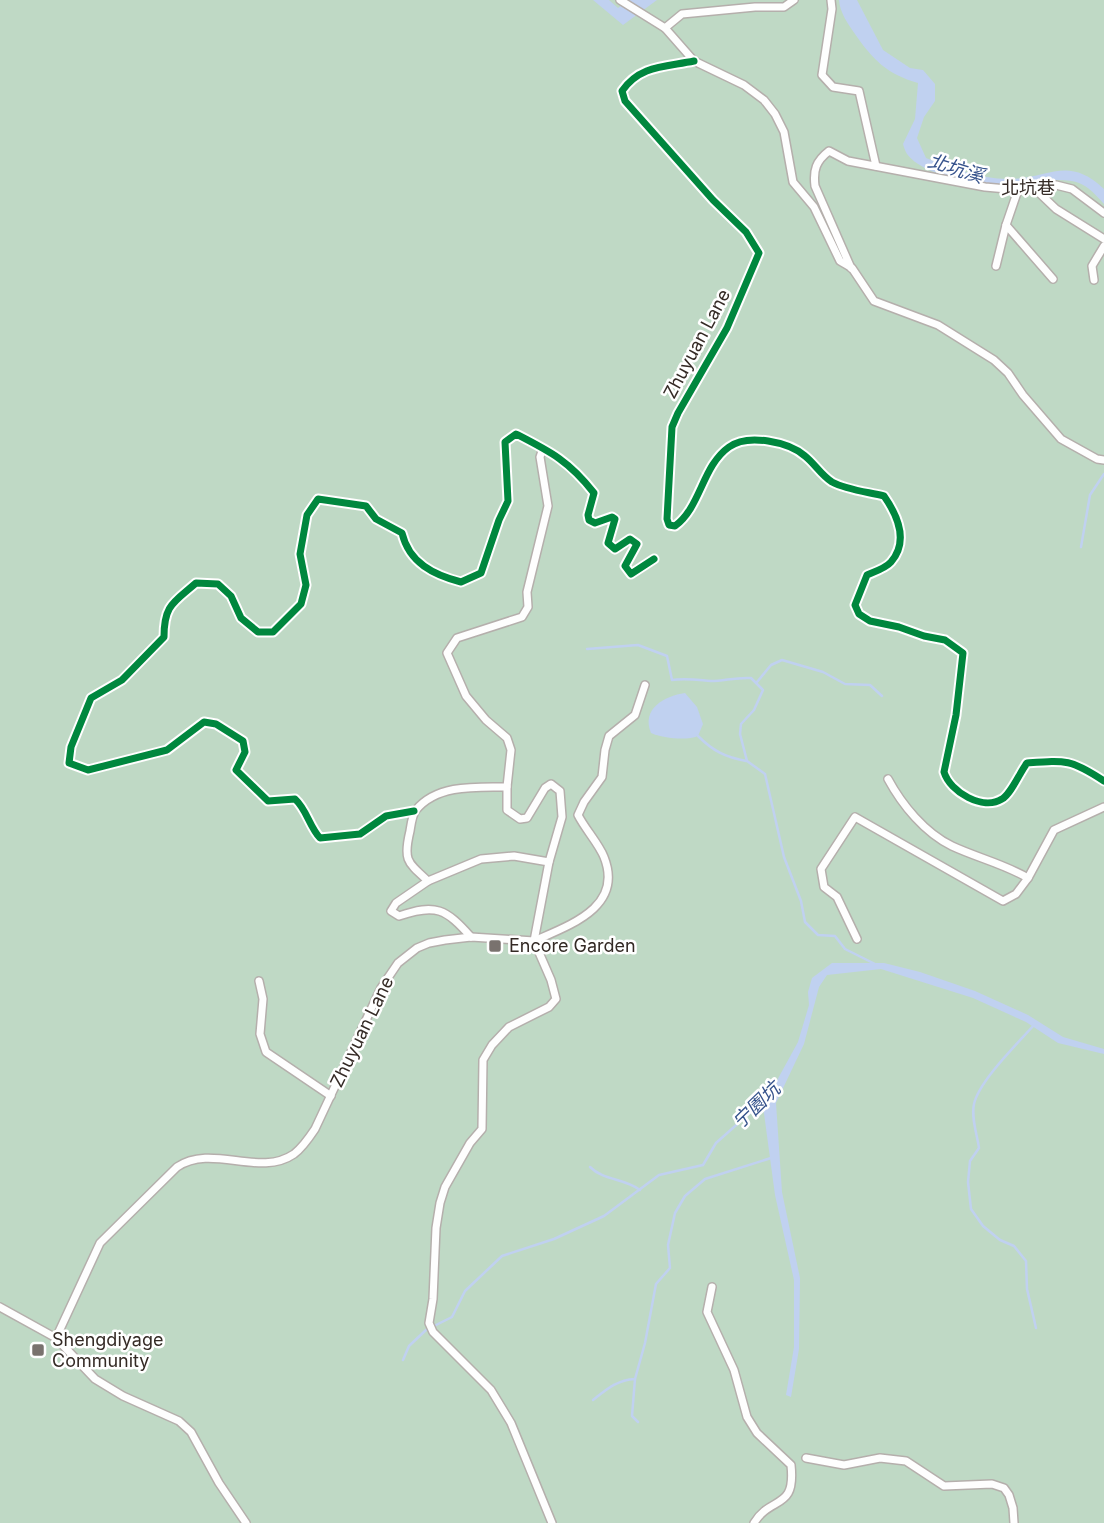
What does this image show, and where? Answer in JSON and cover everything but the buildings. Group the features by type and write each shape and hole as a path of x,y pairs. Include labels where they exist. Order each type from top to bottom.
{"street":[{"path":"620,0 665,28 694,61 744,85 764,100 784,132 793,182 814,207 840,261 852,268 874,300 938,325 994,360 1008,373 1061,439 1097,459 1104,460"},
{"path":"665,28 682,14 784,7 794,0"},
{"path":"831,0 822,75 833,87 859,91 876,166"},
{"name":"Zhuyuan Lane","path":"694,61 643,71 630,79 622,91 625,101 713,200 746,232 759,253 727,328 672,428 667,519 670,525 675,526 688,515 716,461 729,446 748,441 764,441 790,447 805,456 821,474 835,484 884,496 892,507 901,531 902,545 890,564 867,575 855,605 859,614 870,621 899,626 924,636 945,640 963,653 961,682 944,772 946,779 965,796 977,802 1000,801 1008,794 1027,763 1064,760 1078,764 1104,780"},
{"name":"北坑巷","path":"852,268 815,186 813,173 820,158 830,151 848,161 985,187 1018,190 1056,186 1072,189 1104,213"},
{"path":"1033,187 1056,209 1104,239"},
{"path":"996,266 1018,190"},
{"path":"1006,225 1053,279"},
{"path":"1094,281 1092,266 1104,246"},
{"path":"507,787 465,788 436,794 414,811 386,816 360,834 320,838 314,832 303,806 295,799 268,801 236,769 245,752 243,741 216,724 204,722 167,750 88,770 69,763 71,747 90,698 122,680 164,636 164,615 176,600 196,583 218,584 232,596 241,618 258,632 273,632 301,604 306,585 300,554 307,515 317,499 366,506 376,519 402,533 405,545 417,562 438,576 461,582 481,573 508,501 505,442 516,434 549,449 594,493 589,520 595,523 612,517 615,519 609,545 615,549 630,539 637,544 625,566 627,571 631,574 654,559"},
{"path":"543,448 540,457 548,506 527,592 528,607 522,617 457,638 447,653 466,695 486,720 507,738 511,750 507,787 508,810 520,819 527,818 545,788 551,784 560,791 562,817 549,862 534,940 556,999 549,1007 509,1027 492,1045 483,1060 482,1129 470,1143 445,1187 440,1203 429,1323 433,1332 491,1390 511,1423 552,1523"},
{"path":"534,940 583,919 608,889 609,874 603,855 578,816 584,802 602,777 609,736 635,715 645,685"},
{"path":"888,779 899,800 949,845 1007,865 1028,877"},
{"path":"857,939 836,897 824,887 821,869 855,817 1003,901 1016,894 1054,830 1104,807"},
{"path":"414,811 406,847 409,863 428,881"},
{"path":"471,937 452,917 437,909 399,916 391,911 396,903 428,881 481,859 514,856 549,862"},
{"name":"Zhuyuan Lane","path":"56,1338 100,1243 177,1167 188,1160 209,1158 267,1164 292,1155 316,1129 381,988 398,963 429,943 471,937 534,940"},
{"path":"259,981 263,999 260,1034 266,1052 331,1096"},
{"path":"712,1287 707,1312 734,1370 747,1417 757,1433 791,1465 793,1481 787,1498 764,1512 754,1523"},
{"path":"0,1307 56,1338 95,1379 123,1396 179,1421 191,1432 219,1483 246,1523"},
{"path":"806,1458 844,1465 880,1458 906,1461 944,1486 992,1484 1004,1488 1009,1495 1013,1508 1013,1523"}],"green space":[{"path":"0,0 1104,0 1104,1523 0,1523"}],"water":[{"path":"593,0 609,0 618,8 629,0 657,0 623,25"},
{"path":"839,0 857,0 883,50 910,68 923,70 935,84 935,101 924,117 917,138 926,158 989,178 1025,178 1059,171 1080,173 1104,189 1104,204 1086,187 1072,181 993,185 943,175 916,162 907,154 903,144 915,119 918,83 889,70 875,59 847,22"},
{"path":"685,693 697,707 703,724 698,736 674,738 651,733 649,717 656,705 669,697"},
{"path":"832,963 884,963 920,972 975,991 1028,1015 1063,1037 1104,1049 1104,1054 1058,1043 1026,1022 973,998 881,969 827,975 819,987 804,1044 776,1103 782,1192 800,1278 799,1349 791,1397 786,1395 794,1347 794,1280 775,1195 763,1106 798,1042 809,1005 808,992 812,978"}],"waterway":[{"path":"1081,547 1090,495 1104,474"},
{"path":"587,649 638,645 667,656 672,680 751,678 763,690 754,710 741,724 740,734 747,761 765,774 784,857 801,901 805,922 818,935 835,936 845,949 875,964"},
{"path":"757,682 771,665 782,660 823,672 845,684 870,685 882,696"},
{"path":"698,736 720,753 746,761"},
{"path":"1034,1025 1000,1063 977,1095 973,1115 979,1148 970,1161 968,1182 971,1209 983,1226 1000,1240 1014,1246 1026,1261 1027,1289 1036,1328"},
{"name":"宁園坑","path":"403,1360 409,1346 426,1330 452,1317 465,1291 502,1256 554,1239 604,1216 659,1175 703,1165 716,1143 769,1096"},
{"path":"638,1422 632,1416 635,1379 656,1284 670,1268 668,1245 675,1213 685,1196 705,1179 771,1158"},
{"path":"590,1167 601,1175 640,1190"},
{"path":"593,1400 617,1383 635,1379"}],"cycle path":[{"path":"694,61 654,68 637,76 622,91 625,101 713,200 746,232 759,253 727,328 672,427 667,519 669,525 675,526 684,518 720,455 729,447 747,441 768,441 789,447 805,456 832,482 884,496 900,529 899,546 889,564 867,575 855,605 859,614 870,621 945,640 963,653 956,715 944,772 947,779 968,797 986,803 1002,799 1027,763 1067,763 1083,768 1104,781"},
{"path":"414,811 386,816 360,834 320,838 295,799 268,801 236,770 245,752 243,741 216,724 204,722 167,750 88,770 69,763 71,747 91,698 122,680 164,637 168,611 181,595 196,583 218,584 231,596 241,618 258,632 273,632 301,604 306,585 300,554 307,515 318,499 366,506 376,519 402,533 405,543 417,560 441,576 461,582 481,573 508,501 505,442 516,434 559,458 585,482 594,493 589,520 595,523 612,517 615,519 608,543 615,549 630,539 637,544 625,566 631,574 654,559"}],"place":[{"name":"Encore Garden","path":"495,946"},
{"name":"Shengdiyage Community","path":"38,1350"}],"water label":[{"name":"北坑溪","path":"956,168"}]}
